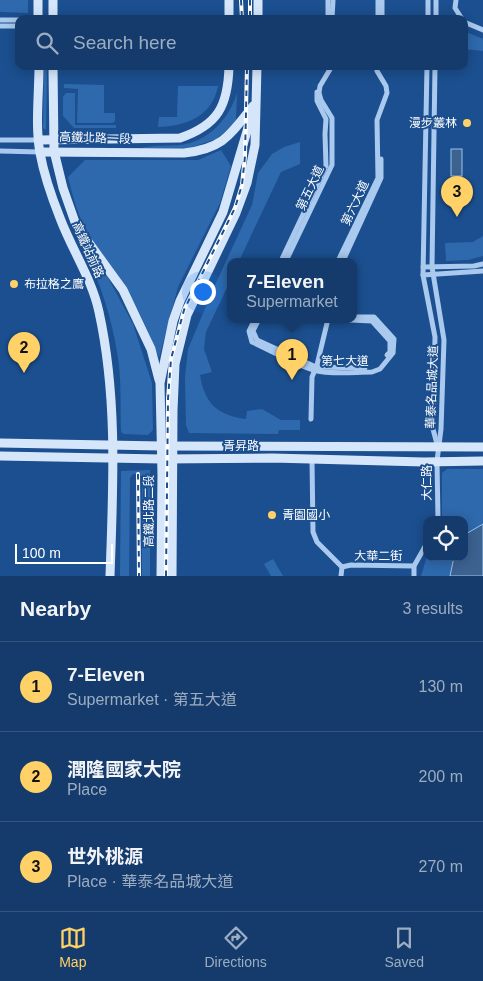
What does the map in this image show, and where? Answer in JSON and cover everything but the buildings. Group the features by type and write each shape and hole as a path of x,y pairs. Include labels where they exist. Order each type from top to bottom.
{"street":[{"path":"38,0 38,15"},
{"path":"53,0 53,15"},
{"path":"229,0 229,15"},
{"path":"258,0 258,15"},
{"path":"328,0 328,15"},
{"path":"332,15 333,0"},
{"path":"378,0 378,15"},
{"path":"382,0 382,15"},
{"path":"428,0 428,15"},
{"path":"436,0 436,15"},
{"path":"456,0 455,8 459,15"},
{"path":"0,20 15,20"},
{"path":"468,24 483,30"},
{"path":"0,26 15,26"},
{"name":"高鐵站前路","path":"39,70 40,152 60,220 79,258 99,310 108,362 113,445"},
{"path":"0,140 54,140 52,70"},
{"name":"高鐵北路一段","path":"229,70 227,94 223,104 215,117 205,127 194,133 180,138 54,140 54,151 198,152 215,146 229,137 256,102"},
{"path":"172,446 174,364 187,315 236,213 247,183 255,145 257,70"},
{"path":"318,93 317,86 326,70"},
{"path":"318,93 330,70"},
{"path":"380,70 389,85 389,93"},
{"name":"華泰名品城大道","path":"427,70 423,275 434,337 433,429 438,447"},
{"name":"華泰名品城大道","path":"436,70 432,275 444,340 441,429 438,447"},
{"name":"第五大道","path":"283,258 326,166 326,119 317,101 318,93"},
{"name":"第五大道","path":"287,258 332,165 332,118 320,100 318,93"},
{"name":"第六大道","path":"339,258 378,178 377,120 389,93"},
{"name":"第六大道","path":"344,258 382,178 380,120 389,93"},
{"path":"162,446 160,383 173,322 180,301 222,212 256,102"},
{"path":"0,151 54,151"},
{"name":"高鐵站前路","path":"54,151 62,188 76,224 123,290 151,349 160,383"},
{"path":"423,268 483,264"},
{"path":"423,275 483,271"},
{"name":"第七大道","path":"316,368 372,372 380,369 393,353 394,339 374,317 357,316"},
{"name":"第七大道","path":"316,368 372,369 378,367 390,352 390,341 372,321 357,320"},
{"path":"252,323 249,331 252,342 316,368"},
{"path":"257,323 253,331 257,340 316,368"},
{"path":"311,418 312,377 327,323"},
{"name":"青昇路","path":"0,443 162,446 483,447"},
{"path":"110,576 113,445"},
{"name":"高鐵北路二段","path":"161,576 162,446"},
{"name":"高鐵北路二段","path":"172,446 172,576"},
{"name":"大仁路","path":"438,447 438,516"},
{"name":"青昇路","path":"0,456 483,461"},
{"path":"312,460 313,532 317,542 342,567 342,576"},
{"path":"414,576 414,566 423,550"},
{"name":"大華二街","path":"342,567 350,564 414,566"}],"shaded area":[{"path":"0,0 28,0 28,13 0,12"},
{"path":"468,33 483,39 483,51 468,49"},
{"path":"44,70 47,70 46,130 43,128"},
{"path":"64,84 104,85 104,113 115,113 115,121 113,123 77,123 78,89 64,88"},
{"path":"178,86 218,86 215,97 210,105 196,118 178,125 158,127 159,117 178,117"},
{"path":"66,93 75,93 75,125 116,125 116,128 74,128 63,116 63,97"},
{"path":"237,93 236,120 216,139 190,148 141,148 180,145 200,139 216,128 223,120 229,112"},
{"path":"300,142 300,164 281,172 240,258 227,258 252,205 258,173 272,154 284,147"},
{"path":"451,149 462,149 462,176 451,176"},
{"path":"221,150 231,166 220,203 178,287 159,358 146,326 130,296 85,228 76,207 68,177 85,160 198,160"},
{"path":"483,236 483,256 468,260 446,261 445,243 473,242"},
{"path":"83,245 107,276 133,324 152,383 153,430 148,435 124,434 121,432 119,362 104,297"},
{"path":"227,259 227,287 206,332 204,349 212,372 200,375 209,401 220,411 236,417 246,419 247,411 262,409 281,420 300,420 300,430 279,430 278,434 189,433 186,425 185,377 188,349"},
{"path":"447,469 483,469 483,576 421,576 426,561 468,561 468,516 442,516 442,473"},
{"path":"150,470 150,576 142,576 142,478 139,474 133,474 130,478 129,576 120,576 121,471"},
{"path":"483,524 483,576 450,576 453,561 468,561 468,533"},
{"path":"273,559 283,576 271,576 264,564"}],"railway":[{"path":"241,0 242,15"},
{"path":"250,0 250,15"},
{"path":"166,576 168,399 171,359 184,310 235,208 242,185 245,156 247,70"},
{"path":"138,474 139,576"}],"place":[{"name":"漫步叢林","path":"467,123"},
{"name":"世外桃源","path":"457,217"},
{"name":"布拉格之鷹","path":"14,284"},
{"name":"潤隆國家大院","path":"24,373"},
{"name":"7-Eleven","path":"292,380"},
{"name":"青園國小","path":"272,515"}]}
